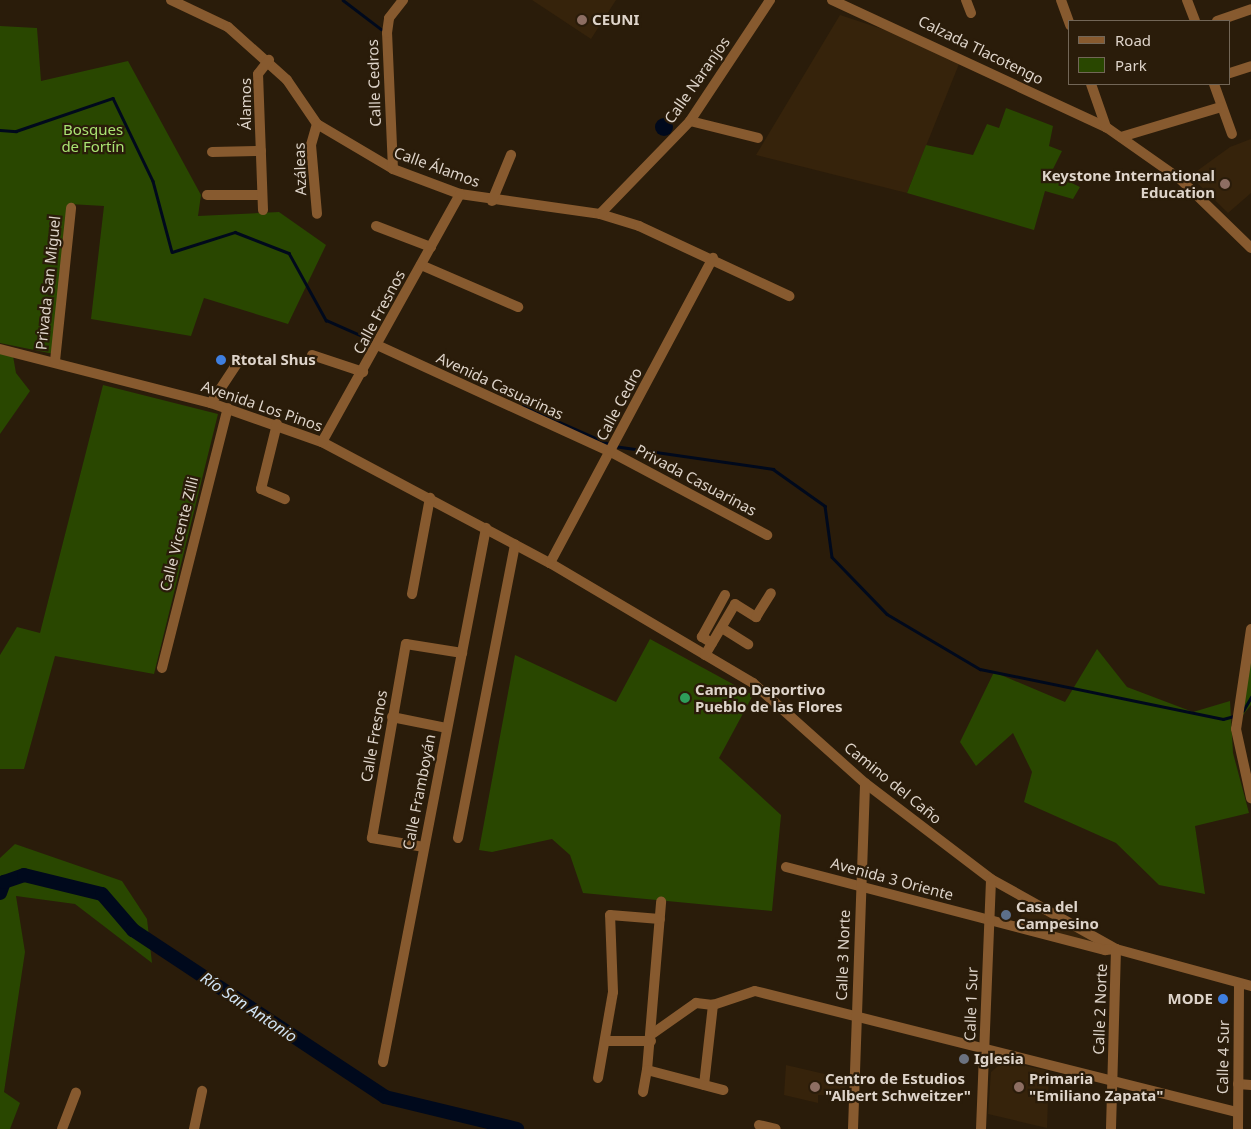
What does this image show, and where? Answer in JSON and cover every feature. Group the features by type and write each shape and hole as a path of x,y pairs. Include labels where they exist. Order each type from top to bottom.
{"street":[{"name":"Calle Álamos","path":"171,0 228,27 269,60 316,124 393,170 460,194 492,201 600,214 713,258 789,296"},
{"name":"Calle Cedros","path":"393,170 387,33 388,18 403,0"},
{"name":"Calle Naranjos","path":"600,214 690,121 770,0"},
{"name":"Calzada Tlacotengo","path":"832,0 849,3 1106,128 1180,179 1251,248"},
{"path":"966,0 971,13"},
{"path":"1061,0 1068,20"},
{"path":"1187,0 1195,20"},
{"path":"1220,20 1251,10"},
{"name":"Álamos","path":"263,210 258,74 269,60"},
{"path":"1231,73 1251,66"},
{"path":"1090,85 1106,128"},
{"path":"1214,85 1220,107 1232,134"},
{"path":"1121,138 1220,107"},
{"path":"690,121 758,138"},
{"name":"Azáleas","path":"316,124 311,155 317,214"},
{"name":"Álamos","path":"212,152 261,151"},
{"path":"492,201 511,156"},
{"name":"Calle Fresnos","path":"322,442 363,372 460,194"},
{"path":"207,195 262,195"},
{"name":"Privada San Miguel","path":"55,361 72,208"},
{"path":"376,226 431,247"},
{"name":"Calle Cedro","path":"550,563 713,258"},
{"path":"421,265 518,307"},
{"name":"Avenida Casuarinas","path":"377,345 611,452"},
{"name":"Avenida Los Pinos","path":"0,349 55,361 211,403 277,424 322,442 550,563"},
{"path":"312,355 363,372"},
{"path":"211,403 240,359"},
{"name":"Calle Vicente Zilli","path":"162,668 228,408"},
{"path":"277,424 261,486 285,499"},
{"name":"Privada Casuarinas","path":"611,452 767,535"},
{"path":"412,594 430,498"},
{"name":"Calle Framboyán","path":"384,1062 446,728 486,528"},
{"path":"458,838 515,544"},
{"name":"Camino del Caño","path":"550,563 753,683 866,783 991,879 1116,949 1239,985 1251,986"},
{"path":"705,655 734,604 756,616 771,593"},
{"path":"712,643 702,637 725,595"},
{"path":"722,628 748,644"},
{"path":"1251,629 1236,730 1251,798"},
{"name":"Calle Fresnos","path":"424,848 372,838 406,644 462,653"},
{"path":"392,717 446,728"},
{"name":"Calle 3 Norte","path":"853,1129 866,783"},
{"name":"Avenida 3 Oriente","path":"786,867 1106,950 1116,949"},
{"name":"Calle 1 Sur","path":"980,1129 985,1050 991,879"},
{"path":"643,1092 652,1038 661,902"},
{"path":"598,1078 614,974 610,915 660,919"},
{"name":"Calle 2 Norte","path":"1111,1129 1116,949"},
{"name":"Calle 4 Sur","path":"1238,1129 1239,985"},
{"path":"605,1040 652,1038 696,1002 713,1005 755,991 1112,1083 1238,1112"},
{"path":"704,1085 713,1005"},
{"path":"647,1070 723,1090"},
{"path":"1238,1084 1251,1085"},
{"path":"194,1129 202,1092"},
{"path":"62,1129 76,1093"},
{"path":"759,1125 776,1129"}],"shaded area":[{"name":"CEUNI","path":"532,0 616,0 591,39"},
{"path":"840,15 900,35 959,64 907,193 756,155"},
{"name":"Keystone International Education","path":"1251,139 1251,193 1228,213 1190,176 1230,147"},
{"path":"1026,902 1096,943 1018,925"},
{"name":"Primaria \"Emiliano Zapata\"","path":"1004,1061 1049,1071 1047,1128 988,1114 991,1072"},
{"name":"Centro de Estudios \"Albert Schweitzer\"","path":"786,1065 846,1079 845,1096 818,1095 818,1103 784,1095"}],"green space":[{"name":"Bosques de Fortín","path":"0,26 37,28 41,81 128,61 201,195 198,216 279,212 326,245 288,324 204,298 191,336 91,319 104,206 69,204 54,354 0,343"},
{"path":"1006,108 1053,126 1049,146 1062,151 1051,173 1080,187 1073,199 1045,191 1034,230 907,193 926,145 973,155 987,124 999,128"},
{"path":"0,353 13,356 16,373 30,391 0,434"},
{"path":"103,385 218,414 154,674 55,656 24,769 0,769 0,655 17,627 40,633"},
{"path":"650,639 753,695 719,758 781,815 772,911 583,893 570,855 552,839 492,852 479,850 515,655 616,702"},
{"path":"1097,649 1127,687 1193,712 1230,701 1233,753 1249,813 1195,826 1205,894 1159,885 1116,843 1024,802 1032,772 1013,733 976,766 960,742 994,672 1065,702"},
{"path":"1251,656 1251,705 1239,720"},
{"path":"15,844 122,881 147,919 152,963 75,904 16,896 25,952 4,1092 20,1103 10,1129 0,1129 0,858"}],"water":[{"path":"664,118 670,121 673,127 670,133 664,136 658,133 655,127 658,121"}],"waterway":[{"path":"343,0 381,29"},
{"path":"0,130 16,131 113,98 153,181 172,252 235,232 289,253 326,320 376,342"},
{"path":"523,406 609,444"},
{"path":"614,446 773,469 825,506 832,557 887,614 980,669 1223,719 1234,716"},
{"path":"1243,711 1251,697"},
{"name":"Río San Antonio","path":"0,893 4,882 24,875 102,894 133,930 385,1097 517,1129"}],"place":[{"name":"CEUNI","path":"582,20"},
{"name":"Keystone International Education","path":"1225,184"},
{"name":"Rtotal Shus","path":"221,360"},
{"name":"Campo Deportivo Pueblo de las Flores","path":"685,698"},
{"name":"Casa del Campesino","path":"1006,915"},
{"name":"MODE","path":"1223,999"},
{"name":"Iglesia","path":"964,1059"},
{"name":"Centro de Estudios \"Albert Schweitzer\"","path":"815,1087"},
{"name":"Primaria \"Emiliano Zapata\"","path":"1019,1087"}]}
